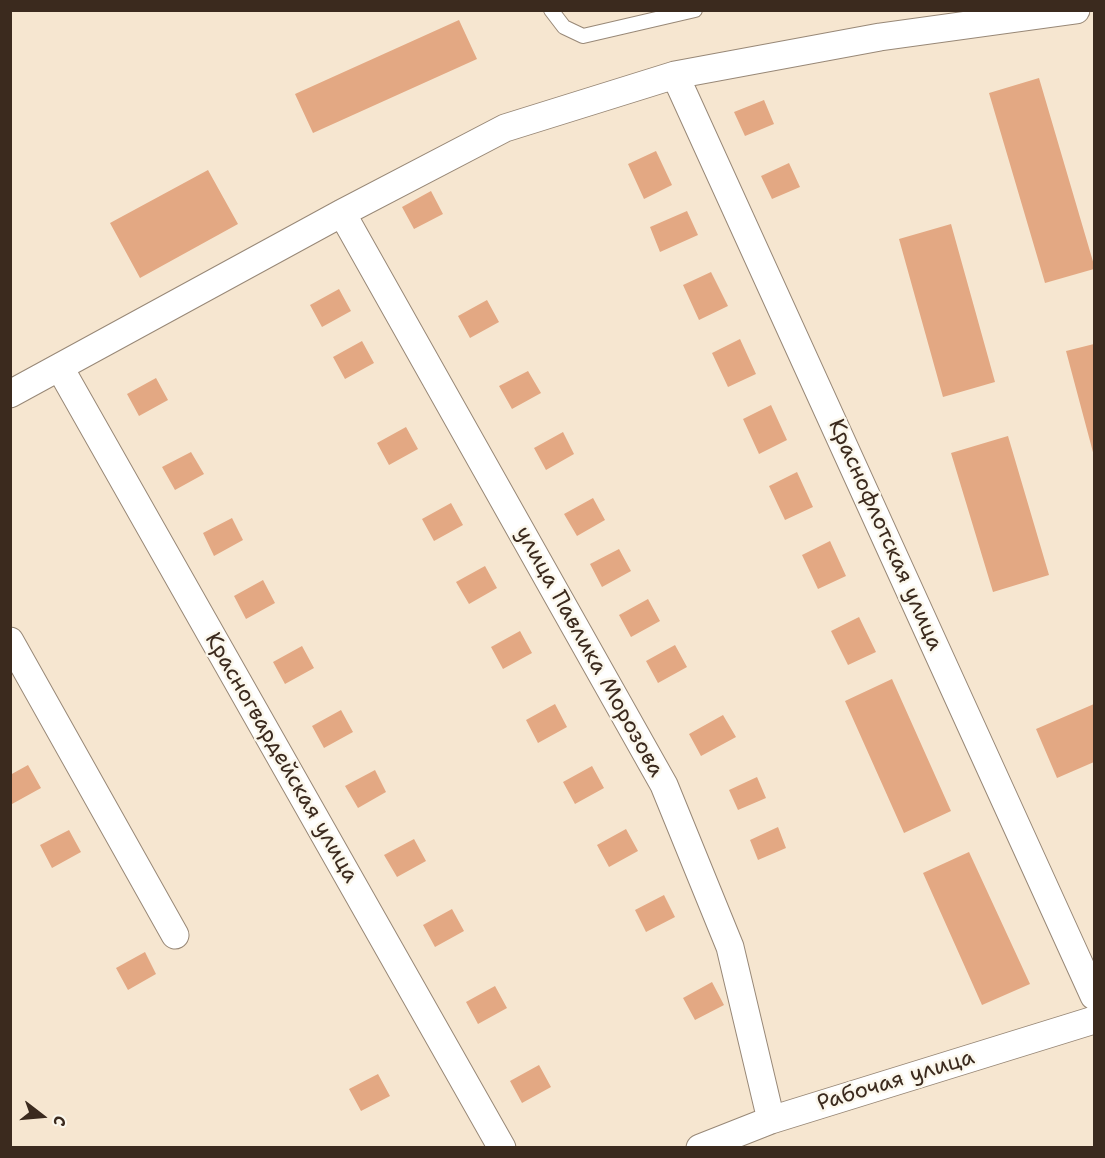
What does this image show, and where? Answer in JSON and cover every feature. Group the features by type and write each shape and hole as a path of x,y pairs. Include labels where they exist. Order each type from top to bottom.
{"street":[{"path":"10,394 342,213 506,128 675,75 880,38 1076,10"},
{"name":"Краснофлотская улица","path":"675,75 1095,996"},
{"name":"улица Павлика Морозова","path":"342,213 663,785 730,947 771,1120"},
{"name":"Красногвардейская улица","path":"60,368 502,1148"},
{"path":"10,641 175,935"},
{"name":"Рабочая улица","path":"700,1148 771,1120 1095,1020"}],"lane":[{"path":"551,10 564,27 583,36 695,10"}],"building":[{"path":"459,20 477,59 313,133 295,94"},
{"path":"1039,78 1094,265 1094,269 1045,283 989,93"},
{"path":"764,100 774,124 745,136 734,112"},
{"path":"656,151 672,185 644,199 628,164"},
{"path":"789,163 800,187 772,199 761,176"},
{"path":"208,170 238,224 140,278 110,223"},
{"path":"431,191 443,214 414,229 402,207"},
{"path":"687,211 698,235 660,252 650,227"},
{"path":"951,224 995,382 943,397 899,239"},
{"path":"711,272 728,306 699,320 683,285"},
{"path":"339,289 351,311 322,327 310,305"},
{"path":"487,300 499,322 470,338 458,316"},
{"path":"740,339 756,374 728,387 712,353"},
{"path":"362,341 374,363 345,379 333,357"},
{"path":"1094,344 1094,456 1066,351"},
{"path":"528,371 541,393 512,409 499,386"},
{"path":"156,378 168,400 139,416 127,394"},
{"path":"771,405 787,440 759,454 743,419"},
{"path":"406,427 418,449 389,465 377,443"},
{"path":"563,432 574,454 546,470 534,448"},
{"path":"1008,436 1049,575 993,592 951,453"},
{"path":"191,452 204,474 175,490 162,467"},
{"path":"797,472 813,507 785,520 769,486"},
{"path":"593,498 605,520 577,536 564,514"},
{"path":"451,503 463,525 434,541 422,519"},
{"path":"232,518 243,540 214,556 203,533"},
{"path":"830,541 846,576 818,589 802,555"},
{"path":"619,549 631,571 602,587 590,564"},
{"path":"485,566 497,588 469,604 456,582"},
{"path":"263,580 275,603 246,619 234,596"},
{"path":"648,599 660,621 631,637 619,615"},
{"path":"859,617 876,652 848,665 831,631"},
{"path":"520,631 532,653 503,669 491,647"},
{"path":"675,645 687,667 658,683 646,661"},
{"path":"302,646 314,668 285,684 273,662"},
{"path":"892,679 951,811 904,833 845,701"},
{"path":"555,704 567,727 538,743 526,720"},
{"path":"1094,704 1094,762 1057,778 1036,729"},
{"path":"341,710 353,732 324,748 312,726"},
{"path":"723,715 736,737 701,756 689,734"},
{"path":"28,765 41,788 12,804 10,775"},
{"path":"592,766 604,788 575,804 563,782"},
{"path":"375,770 386,792 358,808 345,786"},
{"path":"757,777 766,798 738,810 729,790"},
{"path":"778,827 786,848 758,860 750,840"},
{"path":"626,829 638,851 609,867 597,845"},
{"path":"69,830 81,852 52,868 40,845"},
{"path":"414,839 426,861 397,877 384,855"},
{"path":"969,852 1030,984 982,1005 923,873"},
{"path":"664,895 675,917 646,932 635,910"},
{"path":"452,909 464,931 435,947 423,925"},
{"path":"145,952 156,974 128,990 116,968"},
{"path":"712,982 724,1005 695,1020 683,998"},
{"path":"495,986 507,1008 478,1024 466,1002"},
{"path":"539,1065 551,1087 522,1103 510,1081"},
{"path":"378,1074 390,1096 361,1111 349,1089"}]}
